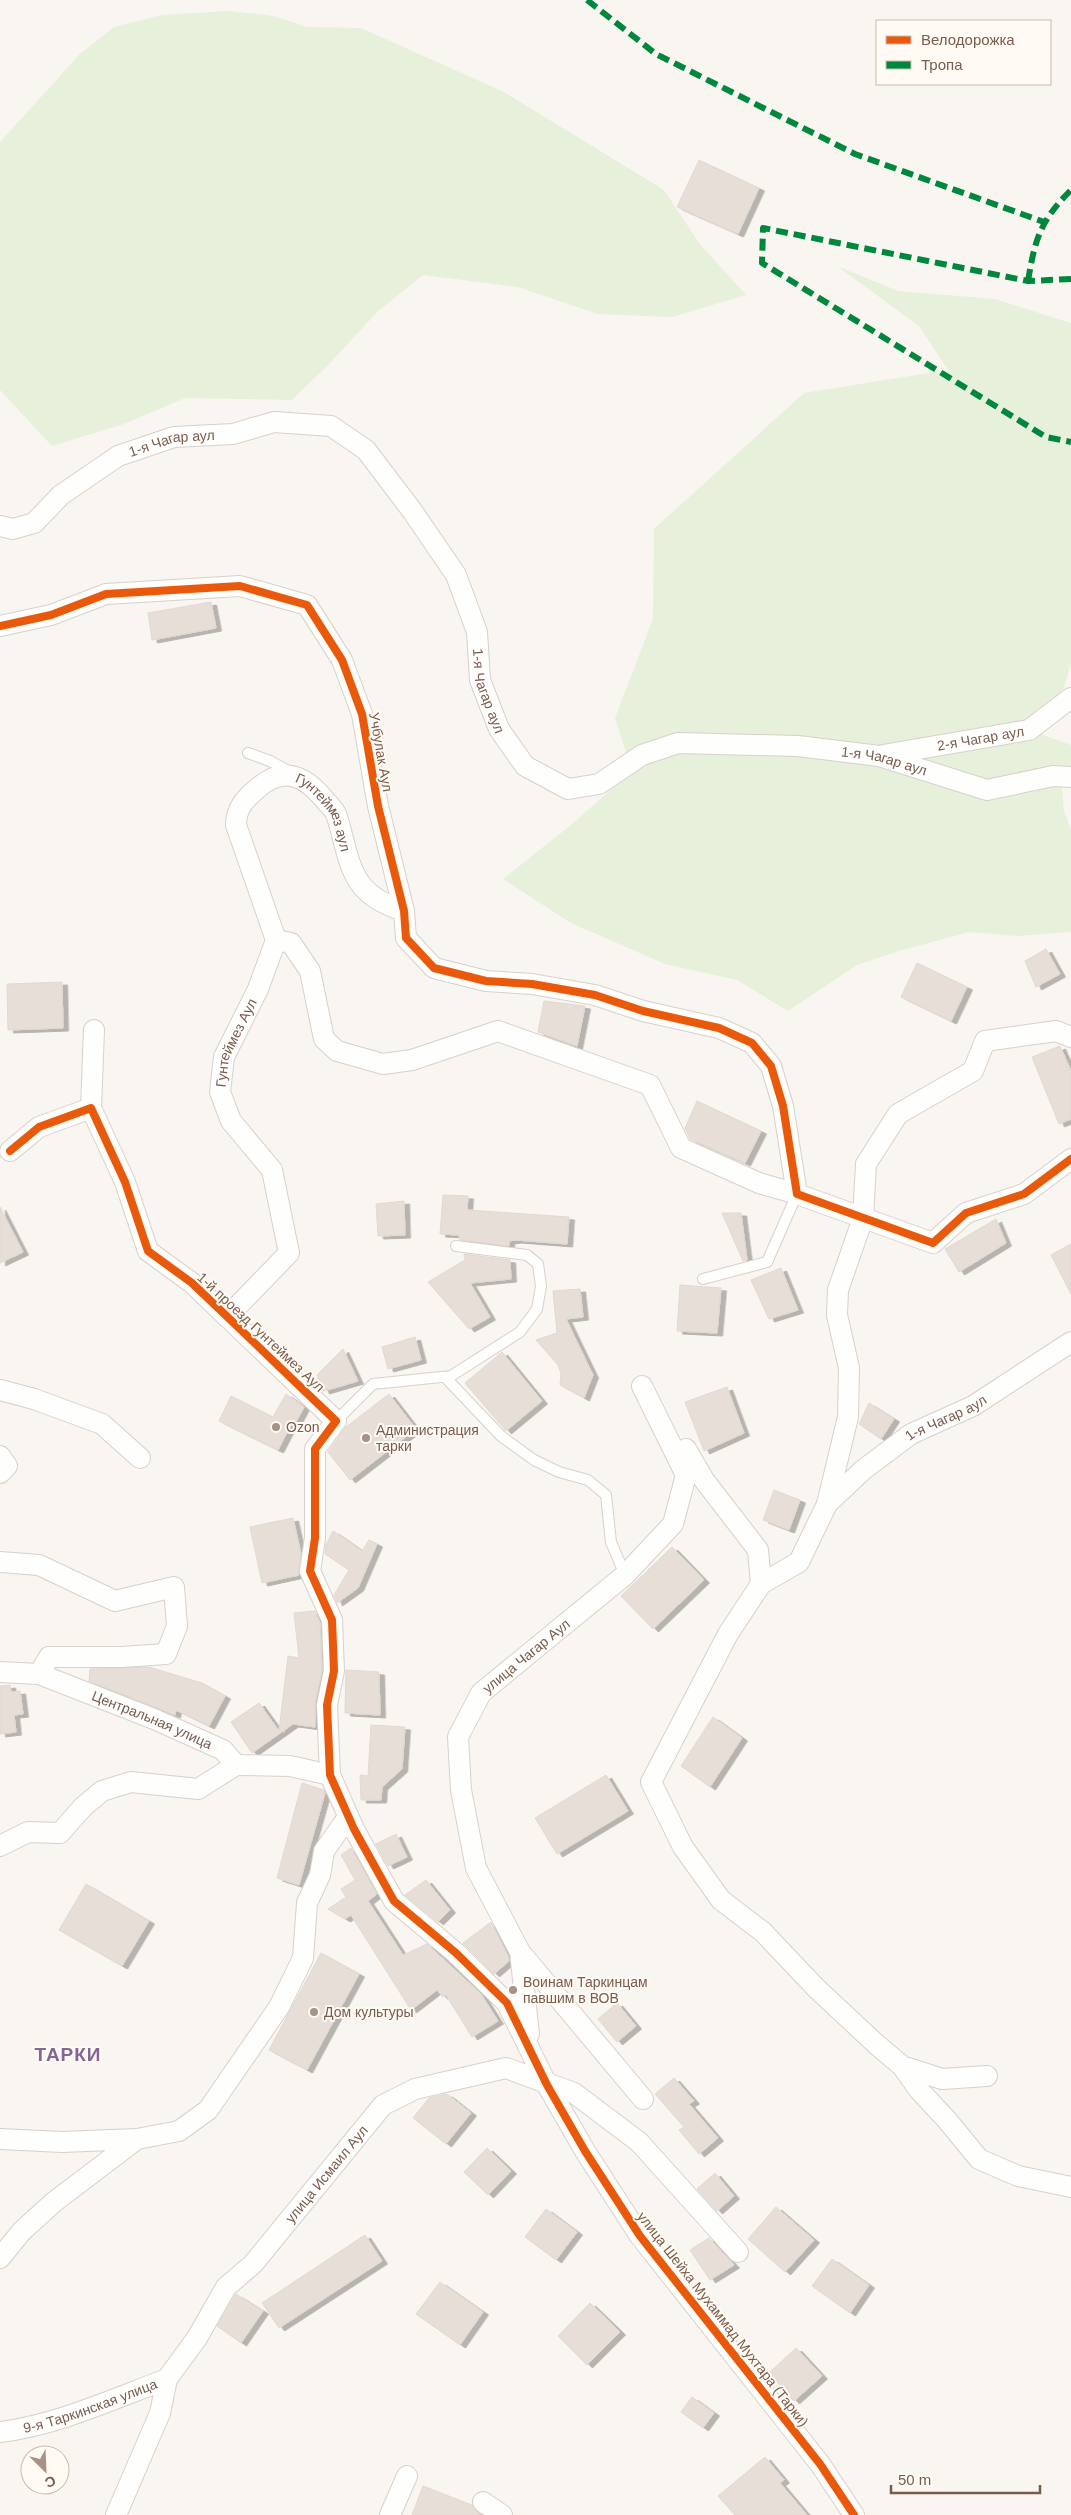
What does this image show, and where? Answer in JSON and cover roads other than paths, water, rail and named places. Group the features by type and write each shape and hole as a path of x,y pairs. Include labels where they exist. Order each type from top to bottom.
{"street":[{"name":"1-я Чагар аул","path":"0,526 13,529 22,528 34,523 61,495 118,456 174,437 233,434 274,422 331,426 366,450 414,512 456,575 478,632 480,680 499,730 525,766 568,789 599,784 642,755 678,743 798,746 879,756 987,790 1053,776 1071,777"},
{"name":"Учбулак Аул","path":"0,626 51,615 106,594 240,586 307,605 342,660 362,714 378,806 404,911 406,938 434,968 486,982 532,984 595,996 643,1012 719,1028 752,1043 771,1066 783,1106 797,1194"},
{"name":"2-я Чагар аул","path":"879,756 1029,730 1071,698"},
{"name":"Гунтеймез аул","path":"276,940 236,825 236,815 248,797 267,781 278,776 299,777 318,792 335,812 354,874 376,900 404,911"},
{"path":"276,940 291,943 310,971 324,1039 337,1051 383,1064 402,1061 498,1031 650,1085 682,1148 759,1183 797,1194 933,1243 966,1213 1024,1194 1071,1159"},
{"name":"Гунтеймез Аул","path":"227,1317 289,1253 272,1170 231,1120 220,1092 224,1057 258,989 276,940"},
{"path":"10,1151 39,1127 92,1108 94,1030"},
{"path":"1071,1037 1056,1031 985,1041 974,1070 898,1114 866,1164 863,1218 838,1290 837,1315 849,1368 848,1417 827,1504 799,1562 761,1584 728,1634 651,1782 683,1847 721,1900 763,1932 823,1994 902,2066 919,2090 979,2159 1018,2176 1071,2187"},
{"name":"1-й проезд Гунтеймез Аул","path":"92,1108 125,1182 148,1251 192,1283 336,1421"},
{"name":"1-я Чагар аул","path":"827,1504 863,1470 911,1434 973,1406 1071,1342"},
{"name":"улица Чагар Аул","path":"532,2054 520,1952 476,1868 461,1790 458,1737 481,1693 625,1575 673,1524 686,1475 642,1386 678,1435 704,1480 758,1550 761,1584"},
{"path":"0,1390 34,1399 102,1424 140,1458"},
{"name":"улица Шейха Мухаммад Мухтара (Тарки)","path":"336,1421 315,1449 315,1538 310,1571 332,1620 334,1670 327,1705 330,1775 348,1817 394,1901 456,1953 507,2003 547,2085 585,2150 640,2236 820,2464 854,2515"},
{"path":"0,1456 8,1466 0,1474"},
{"path":"0,1562 39,1566 115,1601 174,1587 177,1626 166,1654 122,1657 49,1657 39,1674"},
{"name":"Центральная улица","path":"0,1672 39,1674 154,1719 222,1750 236,1765"},
{"path":"0,1846 28,1832 60,1833 83,1807 102,1791 131,1782 198,1789 236,1765 290,1766 330,1775"},
{"path":"0,2138 62,2142 137,2139 179,2132 208,2110 280,2007 303,1958 307,1903 320,1875 324,1851 348,1817"},
{"path":"520,1952 643,2099"},
{"path":"902,2066 942,2079 987,2076"},
{"name":"улица Исмаил Аул","path":"167,2379 197,2338 226,2287 253,2264 383,2105 414,2089 506,2068 547,2085 574,2093 639,2142 738,2252"},
{"path":"0,2258 22,2231 54,2202 137,2139"},
{"path":"0,2242 22,2231"},
{"name":"9-я Таркинская улица","path":"0,2432 24,2429 66,2416 167,2379"},
{"name":"9-я Таркинская улица","path":"116,2515 160,2413 167,2379"},
{"path":"390,2515 407,2476"},
{"path":"482,2502 502,2515"}],"lane":[{"path":"248,754 270,761 299,777"},
{"path":"703,1279 767,1262 797,1194"},
{"name":"улица Шейха Мухаммад Мухтара (Тарки)","path":"336,1421 373,1384 451,1376 520,1332 538,1309 541,1286 538,1264 527,1255 456,1246"},
{"path":"445,1377 501,1436 534,1460 558,1472 588,1480 606,1495 611,1542 625,1575"}],"place":[{"name":"Ozon","path":"276,1427"},
{"name":"Администрация тарки","path":"366,1438"},
{"name":"Воинам Таркинцам павшим в ВОВ","path":"513,1990"},
{"name":"Дом культуры","path":"314,2012"}],"district":[{"name":"ТАРКИ","path":"68,2054"}]}
